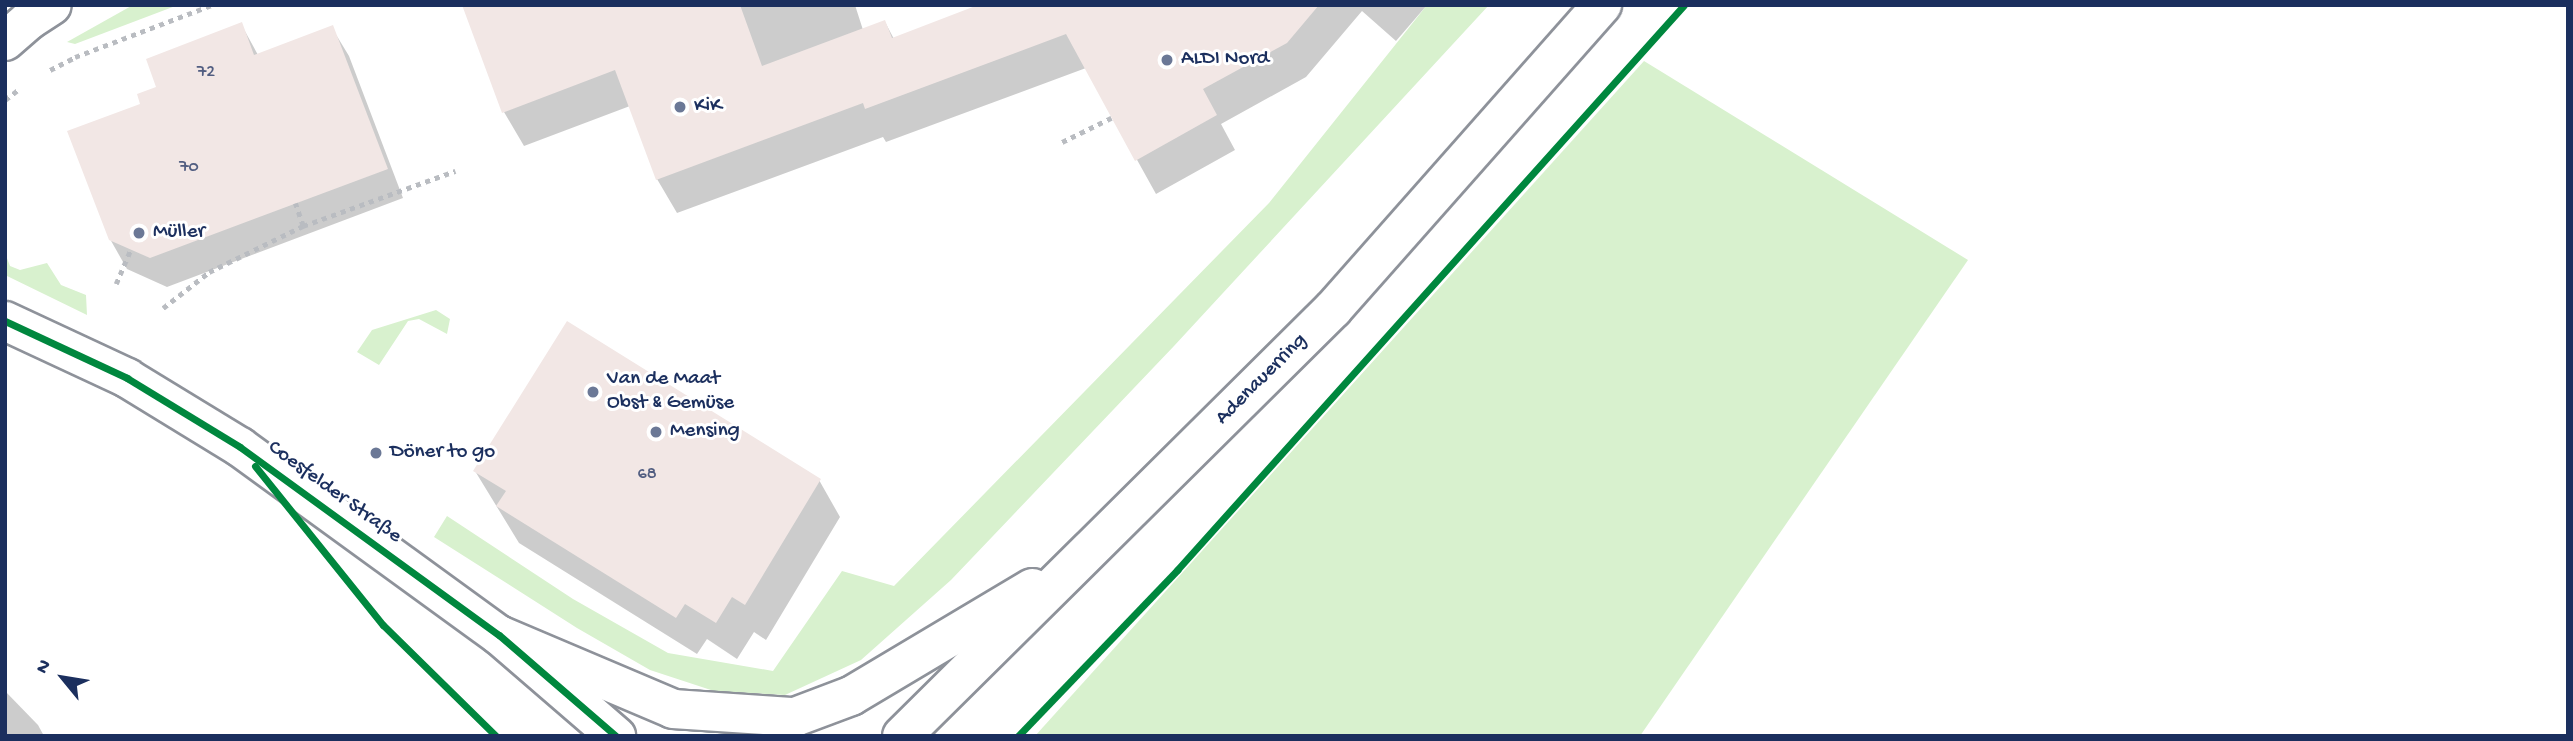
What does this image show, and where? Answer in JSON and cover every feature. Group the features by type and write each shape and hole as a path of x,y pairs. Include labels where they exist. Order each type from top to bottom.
{"main road":[{"path":"5,41 52,5"},
{"name":"Adenauerring","path":"902,736 1333,309 1602,5"},
{"name":"Coesfelder Straße","path":"5,321 127,378 240,447 499,635 615,736"},
{"path":"499,635 673,709 795,717 851,695 1085,556"}],"path":[{"path":"41,75 75,57 212,5"},
{"path":"5,100 22,87"},
{"path":"1062,142 1111,118"},
{"path":"163,308 209,272 303,226 455,171"},
{"path":"295,203 303,226"},
{"path":"116,284 131,250"}],"green space":[{"path":"133,5 178,5 75,44 67,42"},
{"path":"1427,5 1489,5 1174,346 951,580 861,660 785,695 714,691 650,670 577,628 434,537 447,516 573,599 668,653 773,671 842,571 894,586 1269,203"},
{"path":"1644,61 1968,260 1640,736 1035,736"},
{"path":"5,253 10,266 20,270 47,263 61,285 86,295 87,315 5,275"},
{"path":"436,310 450,319 447,334 419,319 408,321 379,365 357,352 372,330"}],"building":[{"path":"462,5 740,5 762,66 885,20 892,38 978,5 1319,5 1287,43 1203,89 1217,115 1135,161 1066,34 865,109 863,103 656,180 615,70 502,113"},
{"path":"242,22 254,55 333,25 388,169 150,258 109,240 67,131 140,104 137,94 156,87 146,59"},
{"path":"567,321 821,479 745,605 732,597 716,623 685,604 676,618 496,506 506,491 473,471"}],"cycle path":[{"path":"1018,736 1177,570 1684,5"},
{"path":"5,321 127,378 240,447 499,635 616,736"},
{"path":"255,466 383,625 496,736"}],"place":[{"name":"ALDI Nord","path":"1167,60"},
{"name":"KiK","path":"680,107"},
{"name":"Müller","path":"139,233"},
{"name":"Van de Maat Obst & Gemüse","path":"593,392"},
{"name":"Mensing","path":"656,432"},
{"name":"Döner to go","path":"376,453"}]}
